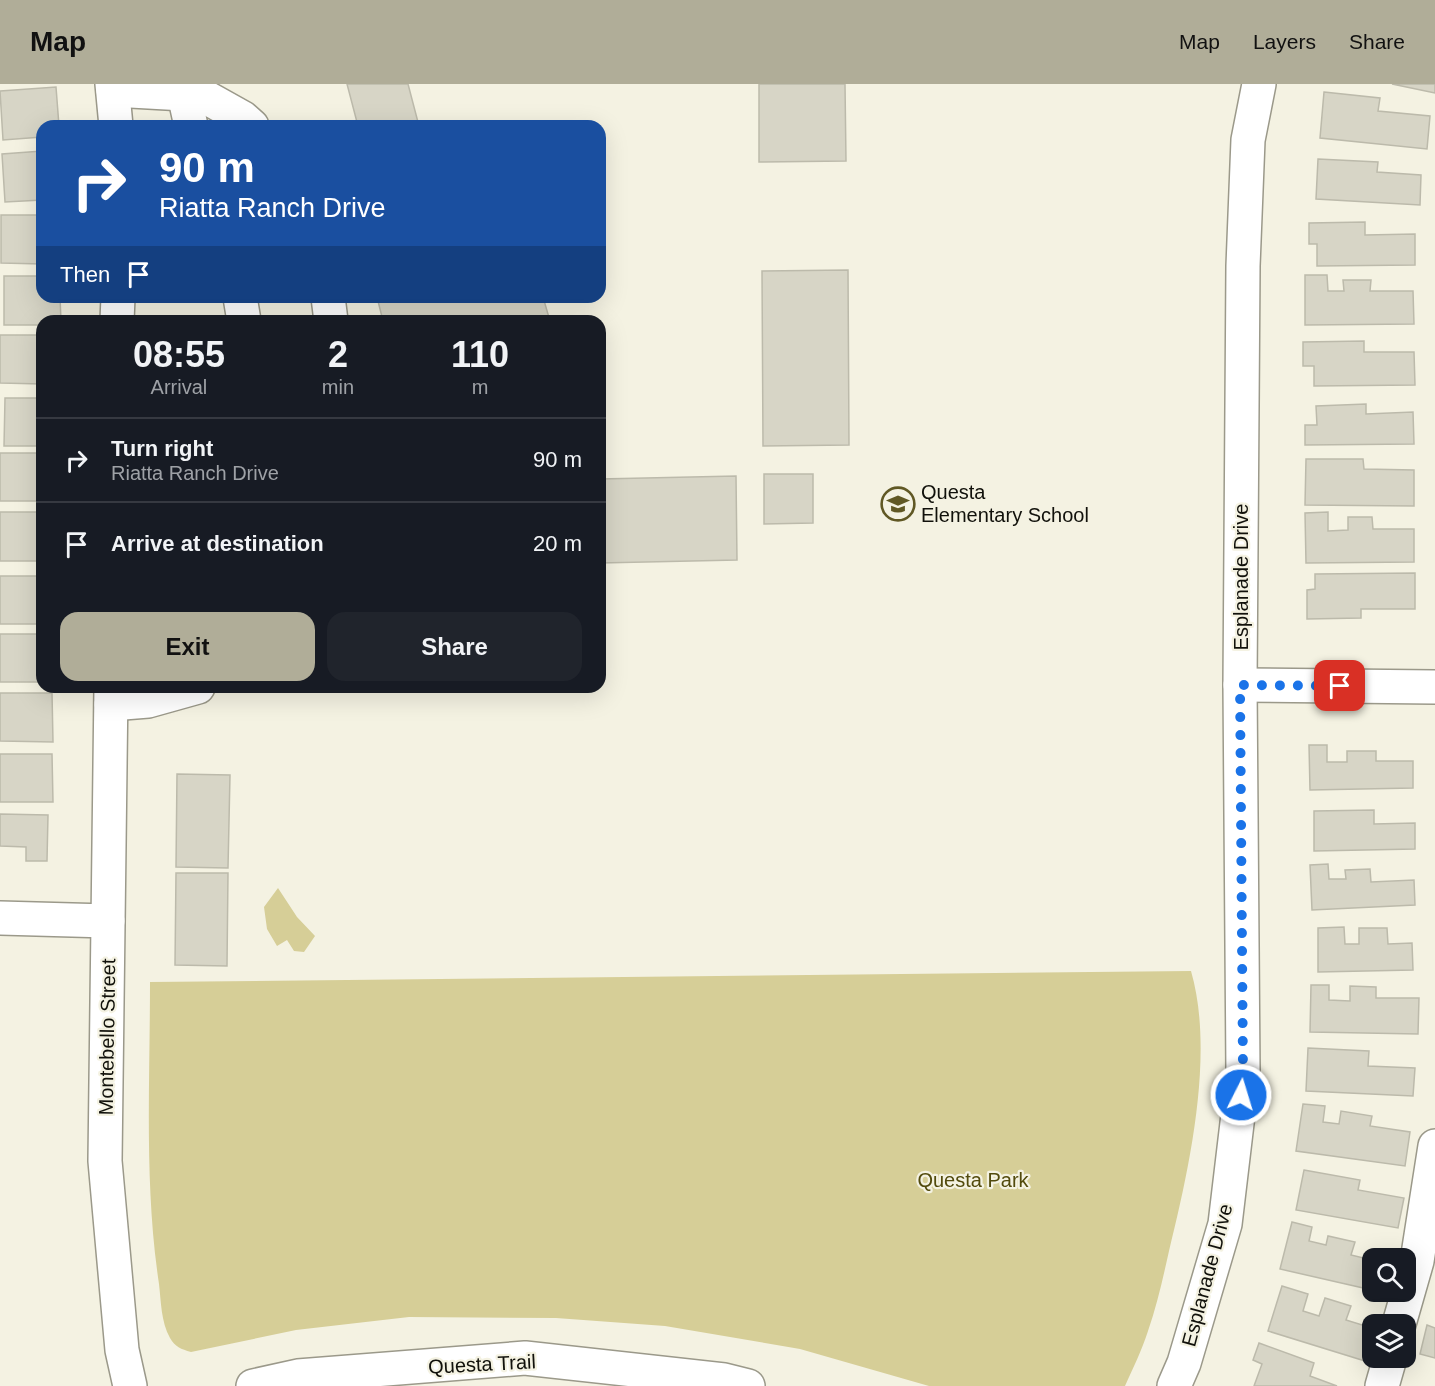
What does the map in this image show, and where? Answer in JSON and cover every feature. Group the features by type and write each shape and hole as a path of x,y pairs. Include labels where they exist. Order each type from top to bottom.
{"street":[{"name":"Esplanade Drive","path":"1174,1386 1184,1363 1224,1224 1243,1073 1240,685 1243,266 1248,140 1259,84"},
{"path":"115,120 112,87 202,95 245,120"},
{"path":"184,94 190,120"},
{"path":"1240,685 1435,687"},
{"path":"111,696 148,701 177,693"},
{"name":"Montebello Street","path":"111,696 105,1161 122,1350 130,1386"},
{"path":"0,918 108,921"},
{"path":"1402,1314 1417,1262 1435,1146"},
{"name":"Questa Trail","path":"253,1386 298,1376 525,1358 724,1380 748,1386"},
{"path":"1382,1386 1387,1368"}],"green space":[{"path":"278,888 297,917 315,936 304,952 294,951 287,940 277,946 267,929 264,907"},
{"name":"Questa Park","path":"1191,971 1198,1003 1200,1074 1191,1148 1157,1301 1143,1345 1125,1386 929,1386 800,1349 665,1326 556,1318 409,1317 296,1330 191,1352 176,1346 167,1332 162,1311 151,1209 150,982"}],"building":[{"path":"347,84 408,84 417,120 356,120"},
{"path":"759,84 845,84 846,161 759,162"},
{"path":"1392,84 1435,84 1435,93"},
{"path":"56,87 59,120 36,120 36,137 3,140 0,91"},
{"path":"1324,92 1380,98 1378,111 1430,116 1427,149 1320,138"},
{"path":"36,151 36,200 5,202 2,154"},
{"path":"1318,159 1378,162 1377,172 1421,175 1420,205 1316,199"},
{"path":"1,215 36,215 36,264 1,263"},
{"path":"1365,222 1365,235 1415,234 1415,265 1317,266 1317,244 1309,244 1309,223"},
{"path":"848,270 849,445 763,446 762,271"},
{"path":"1305,275 1327,275 1328,291 1344,291 1343,280 1371,280 1370,291 1413,291 1414,324 1305,325"},
{"path":"4,276 36,276 36,303 60,303 61,315 36,315 36,325 4,325"},
{"path":"378,303 545,303 548,315 382,315"},
{"path":"0,335 36,335 36,384 0,383"},
{"path":"1364,341 1364,352 1414,352 1415,385 1314,386 1314,366 1303,366 1303,342"},
{"path":"5,398 36,398 36,446 4,446"},
{"path":"1366,404 1366,414 1413,412 1414,444 1305,445 1305,425 1317,425 1316,406"},
{"path":"0,453 36,453 36,501 0,501"},
{"path":"1306,459 1363,459 1364,469 1414,470 1414,506 1305,505"},
{"path":"764,474 813,474 813,523 764,524"},
{"path":"736,476 737,560 606,563 606,479"},
{"path":"0,512 36,512 36,561 0,561"},
{"path":"1328,512 1328,531 1348,530 1348,517 1372,517 1373,529 1414,529 1414,562 1306,563 1305,513"},
{"path":"1415,573 1415,609 1361,609 1361,618 1307,619 1307,590 1315,589 1315,574"},
{"path":"0,576 36,576 36,624 0,624"},
{"path":"0,634 36,634 36,682 0,682"},
{"path":"0,693 52,693 53,742 0,741"},
{"path":"1309,745 1327,745 1327,762 1347,762 1347,751 1376,751 1376,761 1413,761 1413,788 1310,790"},
{"path":"0,754 52,754 53,802 0,802"},
{"path":"177,774 230,775 228,868 176,867"},
{"path":"1374,810 1374,824 1415,823 1415,849 1314,851 1314,811"},
{"path":"0,814 48,815 47,861 26,861 26,847 0,846"},
{"path":"1328,864 1329,879 1346,879 1345,870 1370,869 1371,882 1414,880 1415,905 1312,910 1310,865"},
{"path":"176,873 228,873 227,966 175,965"},
{"path":"1344,927 1345,944 1359,944 1359,928 1387,928 1388,944 1412,943 1413,970 1318,972 1318,928"},
{"path":"1311,985 1329,985 1329,1000 1350,1001 1350,986 1376,987 1376,998 1419,998 1418,1034 1310,1032"},
{"path":"1308,1048 1369,1051 1368,1066 1415,1068 1413,1096 1306,1091"},
{"path":"1303,1104 1325,1106 1323,1122 1339,1124 1341,1111 1372,1116 1370,1126 1410,1132 1405,1166 1296,1151"},
{"path":"1304,1170 1360,1180 1358,1190 1404,1198 1398,1228 1296,1210"},
{"path":"1292,1222 1312,1227 1309,1241 1326,1245 1328,1236 1355,1242 1351,1255 1362,1258 1362,1288 1280,1269"},
{"path":"1282,1286 1308,1294 1303,1311 1319,1316 1325,1298 1351,1306 1346,1320 1362,1325 1362,1360 1268,1331"},
{"path":"1427,1325 1435,1328 1435,1358 1420,1354"},
{"path":"1259,1343 1314,1363 1310,1376 1337,1386 1254,1386 1262,1364 1253,1360"}],"place":[{"name":"Questa Elementary School","path":"898,504"}],"route":[{"path":"1241,1095 1243,1073 1240,685 1340,686"}]}
